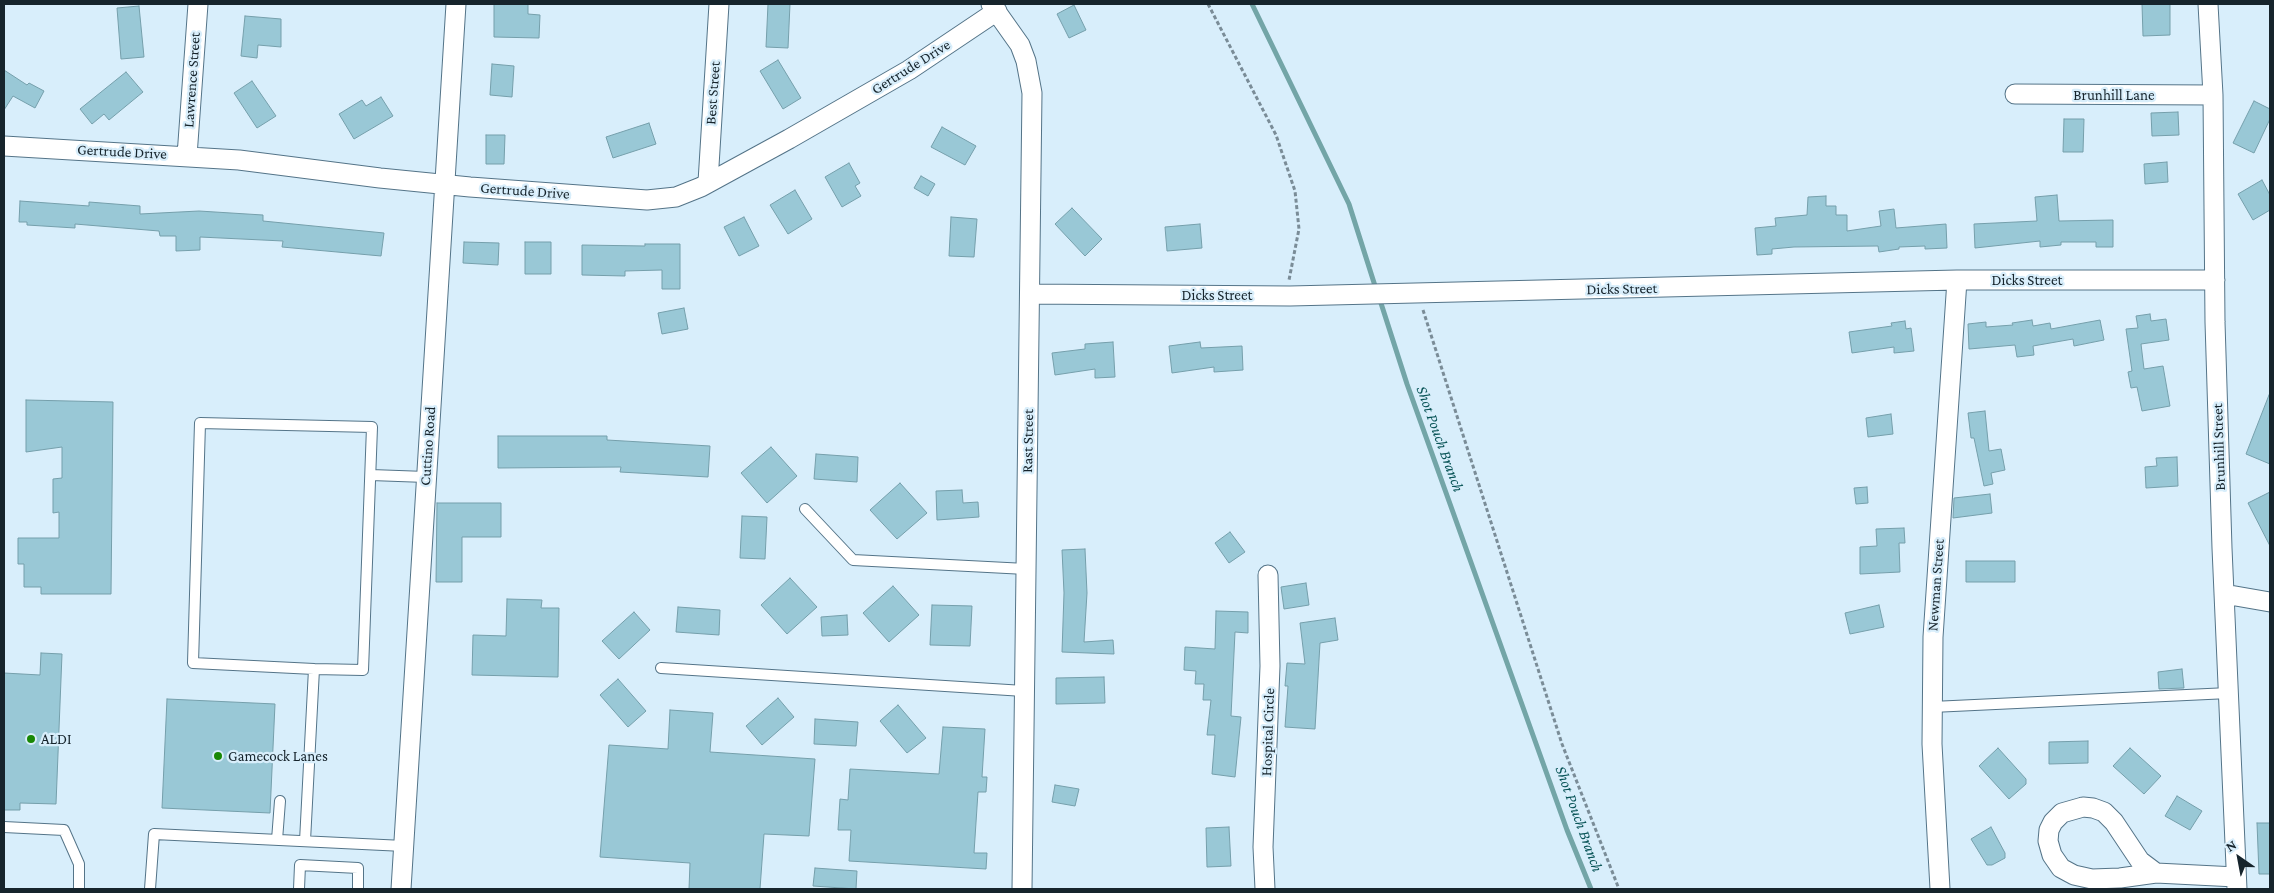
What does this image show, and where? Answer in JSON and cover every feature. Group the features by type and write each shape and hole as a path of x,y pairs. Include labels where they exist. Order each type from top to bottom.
{"street":[{"name":"Lawrence Street","path":"187,156 198,4"},
{"name":"Cuttino Road","path":"401,889 456,4"},
{"name":"Best Street","path":"708,182 719,4"},
{"name":"Brunhill Street","path":"2208,4 2213,95 2215,280 2224,594 2237,883"},
{"name":"Gertrude Drive","path":"4,146 239,160 380,178 647,200 676,197 708,182 909,70 994,8"},
{"name":"Rast Street","path":"994,8 1020,44 1026,61 1032,93 1022,889"},
{"name":"Brunhill Lane","path":"2015,94 2213,95"},
{"name":"Dicks Street","path":"1030,294 1340,295 1957,280 2215,280"},
{"name":"Newman Street","path":"1940,889 1932,744 1933,637 1957,280"},
{"name":"Hospital Circle","path":"1265,889 1263,847 1270,666 1268,576"},
{"path":"2224,594 2270,602"},
{"path":"2156,873 2140,861 2114,822 2104,812 2093,808 2070,810 2062,813 2053,822 2048,841 2052,855 2061,868 2074,875 2092,879 2120,878 2156,873 2237,883"}],"lane":[{"path":"200,423 372,427 363,670 314,669 193,663 200,423"},
{"path":"371,475 426,477"},
{"path":"805,509 853,560 1026,569"},
{"path":"661,668 1024,691"},
{"path":"305,841 314,669"},
{"path":"1932,707 2229,693"},
{"path":"277,840 280,801"},
{"path":"4,827 64,830 79,864 79,889"},
{"path":"151,884 154,834 404,846"},
{"path":"299,889 300,865 358,868 358,889"}],"path":[{"path":"1208,4 1276,135 1295,191 1299,228 1289,281"},
{"path":"1409,294 1562,744 1619,889"}],"building":[{"path":"494,4 528,4 528,14 540,15 539,38 494,37"},
{"path":"768,4 790,4 788,48 766,47"},
{"path":"2142,4 2170,4 2170,35 2143,36"},
{"path":"1074,5 1086,30 1069,38 1057,14"},
{"path":"139,6 144,57 121,59 117,8"},
{"path":"245,16 281,19 281,47 258,45 257,58 241,56"},
{"path":"778,60 801,98 783,109 760,71"},
{"path":"492,64 514,66 512,97 490,95"},
{"path":"4,70 27,85 29,83 44,91 35,108 13,96 4,110"},
{"path":"126,72 143,92 109,120 104,114 92,124 80,109"},
{"path":"252,81 276,116 257,128 234,93"},
{"path":"381,97 393,116 354,139 339,114 362,100 366,106"},
{"path":"2254,101 2270,109 2270,119 2254,153 2233,143"},
{"path":"2178,112 2179,135 2152,136 2151,113"},
{"path":"2064,119 2084,119 2083,152 2063,152"},
{"path":"649,123 656,144 613,158 606,137"},
{"path":"942,127 976,146 965,165 931,147"},
{"path":"486,135 505,135 504,164 486,164"},
{"path":"2167,162 2168,182 2145,184 2144,164"},
{"path":"849,163 860,183 855,186 861,196 842,207 825,177"},
{"path":"921,176 935,184 928,196 914,188"},
{"path":"2262,180 2270,195 2270,210 2253,220 2238,194"},
{"path":"795,190 812,219 788,234 770,205"},
{"path":"2057,195 2059,221 2113,220 2113,247 2096,247 2096,242 2061,242 2061,245 2040,247 2040,241 1975,248 1974,224 2037,221 2035,197"},
{"path":"1826,196 1826,206 1836,206 1836,215 1847,215 1847,231 1881,226 1879,211 1894,209 1896,228 1946,224 1947,248 1925,249 1925,246 1899,247 1899,249 1879,252 1878,246 1794,247 1772,249 1772,254 1757,255 1755,228 1776,226 1775,218 1807,215 1808,197"},
{"path":"20,201 89,206 89,202 140,206 140,214 199,211 263,215 263,221 384,233 381,256 282,247 283,241 200,237 200,250 176,251 176,236 160,236 159,231 75,224 75,228 27,225 27,222 19,222"},
{"path":"1072,208 1102,239 1085,256 1055,224"},
{"path":"744,217 759,246 739,256 724,227"},
{"path":"951,217 977,219 974,257 949,256"},
{"path":"1200,224 1202,248 1167,251 1165,227"},
{"path":"464,242 499,243 498,265 463,263"},
{"path":"525,242 551,242 551,274 525,274"},
{"path":"645,244 680,244 680,289 662,289 662,270 625,271 625,276 582,275 582,245 645,246"},
{"path":"684,308 688,329 662,334 658,313"},
{"path":"2150,314 2151,321 2166,319 2169,340 2141,344 2144,369 2163,366 2170,406 2142,411 2137,387 2131,388 2128,372 2132,371 2126,329 2138,328 2136,316"},
{"path":"2032,320 2033,326 2050,323 2051,329 2100,320 2104,340 2074,346 2073,339 2033,346 2034,355 2017,357 2015,345 1969,349 1968,324 1986,322 1986,327 2013,325 2012,323"},
{"path":"1905,321 1906,329 1911,328 1914,351 1894,353 1894,347 1852,353 1849,332 1892,326 1891,323"},
{"path":"1113,342 1115,377 1095,378 1095,369 1055,375 1052,353 1085,349 1085,344"},
{"path":"1200,342 1201,348 1242,346 1243,370 1214,372 1214,367 1172,373 1169,346"},
{"path":"2270,395 2270,464 2246,454"},
{"path":"26,400 113,402 111,594 41,594 41,587 24,587 24,564 18,564 18,538 59,538 59,512 53,513 53,479 62,478 62,447 26,452"},
{"path":"1985,411 1989,451 2001,449 2005,470 1991,473 1993,484 1984,486 1974,438 1971,438 1968,413"},
{"path":"1891,414 1893,434 1868,437 1866,418"},
{"path":"498,436 607,436 607,440 710,446 708,477 620,472 621,467 498,468"},
{"path":"771,447 797,476 767,503 741,473"},
{"path":"816,454 858,457 857,482 814,479"},
{"path":"2177,457 2178,486 2146,488 2145,467 2157,466 2156,458"},
{"path":"900,483 927,513 897,539 870,510"},
{"path":"1867,487 1868,503 1856,504 1854,488"},
{"path":"962,490 963,503 978,502 979,517 937,520 936,491"},
{"path":"2270,492 2270,546 2248,503"},
{"path":"1990,494 1992,513 1953,518 1954,498"},
{"path":"437,503 501,503 501,537 462,537 462,582 436,582"},
{"path":"742,516 767,517 765,559 740,558"},
{"path":"1904,528 1905,543 1899,543 1900,572 1860,574 1860,547 1877,546 1876,529"},
{"path":"1230,532 1245,552 1229,563 1215,543"},
{"path":"1085,549 1087,593 1084,642 1113,640 1114,654 1062,652 1064,593 1062,550"},
{"path":"1966,561 2015,561 2015,582 1966,582"},
{"path":"790,578 817,607 787,634 761,605"},
{"path":"1306,583 1309,605 1284,609 1281,587"},
{"path":"893,586 919,615 889,642 863,613"},
{"path":"507,599 542,600 541,608 559,608 558,677 472,675 473,635 506,636"},
{"path":"932,605 972,606 970,646 930,645"},
{"path":"1879,605 1884,627 1850,634 1845,613"},
{"path":"678,607 720,610 719,635 676,632"},
{"path":"1216,611 1248,612 1248,633 1235,632 1231,716 1241,717 1235,777 1212,774 1215,735 1207,735 1211,700 1203,700 1204,684 1195,684 1196,671 1184,670 1185,647 1215,649"},
{"path":"634,612 650,630 619,659 602,641"},
{"path":"847,615 848,635 822,636 821,617"},
{"path":"1335,618 1338,640 1320,643 1315,729 1285,727 1288,686 1285,686 1287,663 1305,664 1300,623"},
{"name":"ALDI","path":"41,653 62,654 56,804 20,803 20,810 4,810 4,673 40,675"},
{"path":"2182,669 2184,688 2159,689 2158,672"},
{"path":"1104,677 1105,703 1056,704 1056,678"},
{"path":"618,679 646,711 628,727 600,695"},
{"path":"778,698 794,717 762,745 746,726"},
{"name":"Gamecock Lanes","path":"167,699 275,704 270,813 162,808"},
{"path":"898,705 926,738 907,753 880,721"},
{"path":"670,710 713,713 710,752 815,759 809,836 764,834 760,889 689,889 690,863 600,857 609,745 668,749"},
{"path":"815,719 858,722 856,746 814,744"},
{"path":"943,727 985,729 982,777 987,777 986,792 978,792 974,853 987,853 986,869 849,861 851,830 838,830 840,799 848,800 850,769 939,774"},
{"path":"2088,741 2088,763 2049,764 2049,742"},
{"path":"1998,748 2026,779 2026,784 2009,799 1979,766"},
{"path":"2130,748 2161,776 2144,794 2113,766"},
{"path":"1055,785 1079,789 1075,806 1052,802"},
{"path":"2177,796 2202,811 2190,830 2165,816"},
{"path":"2257,823 2270,823 2270,874 2259,874"},
{"path":"1229,827 1231,866 1207,867 1206,828"},
{"path":"1991,827 2005,853 2005,858 1992,865 1987,865 1971,839"},
{"path":"815,868 857,871 856,889 813,886"}],"waterway":[{"name":"Shot Pouch Branch","path":"1252,4 1349,204 1376,289"},
{"name":"Shot Pouch Branch","path":"1379,297 1407,384 1567,830 1591,889"}],"place":[{"name":"ALDI","path":"31,739"},
{"name":"Gamecock Lanes","path":"218,756"}]}
